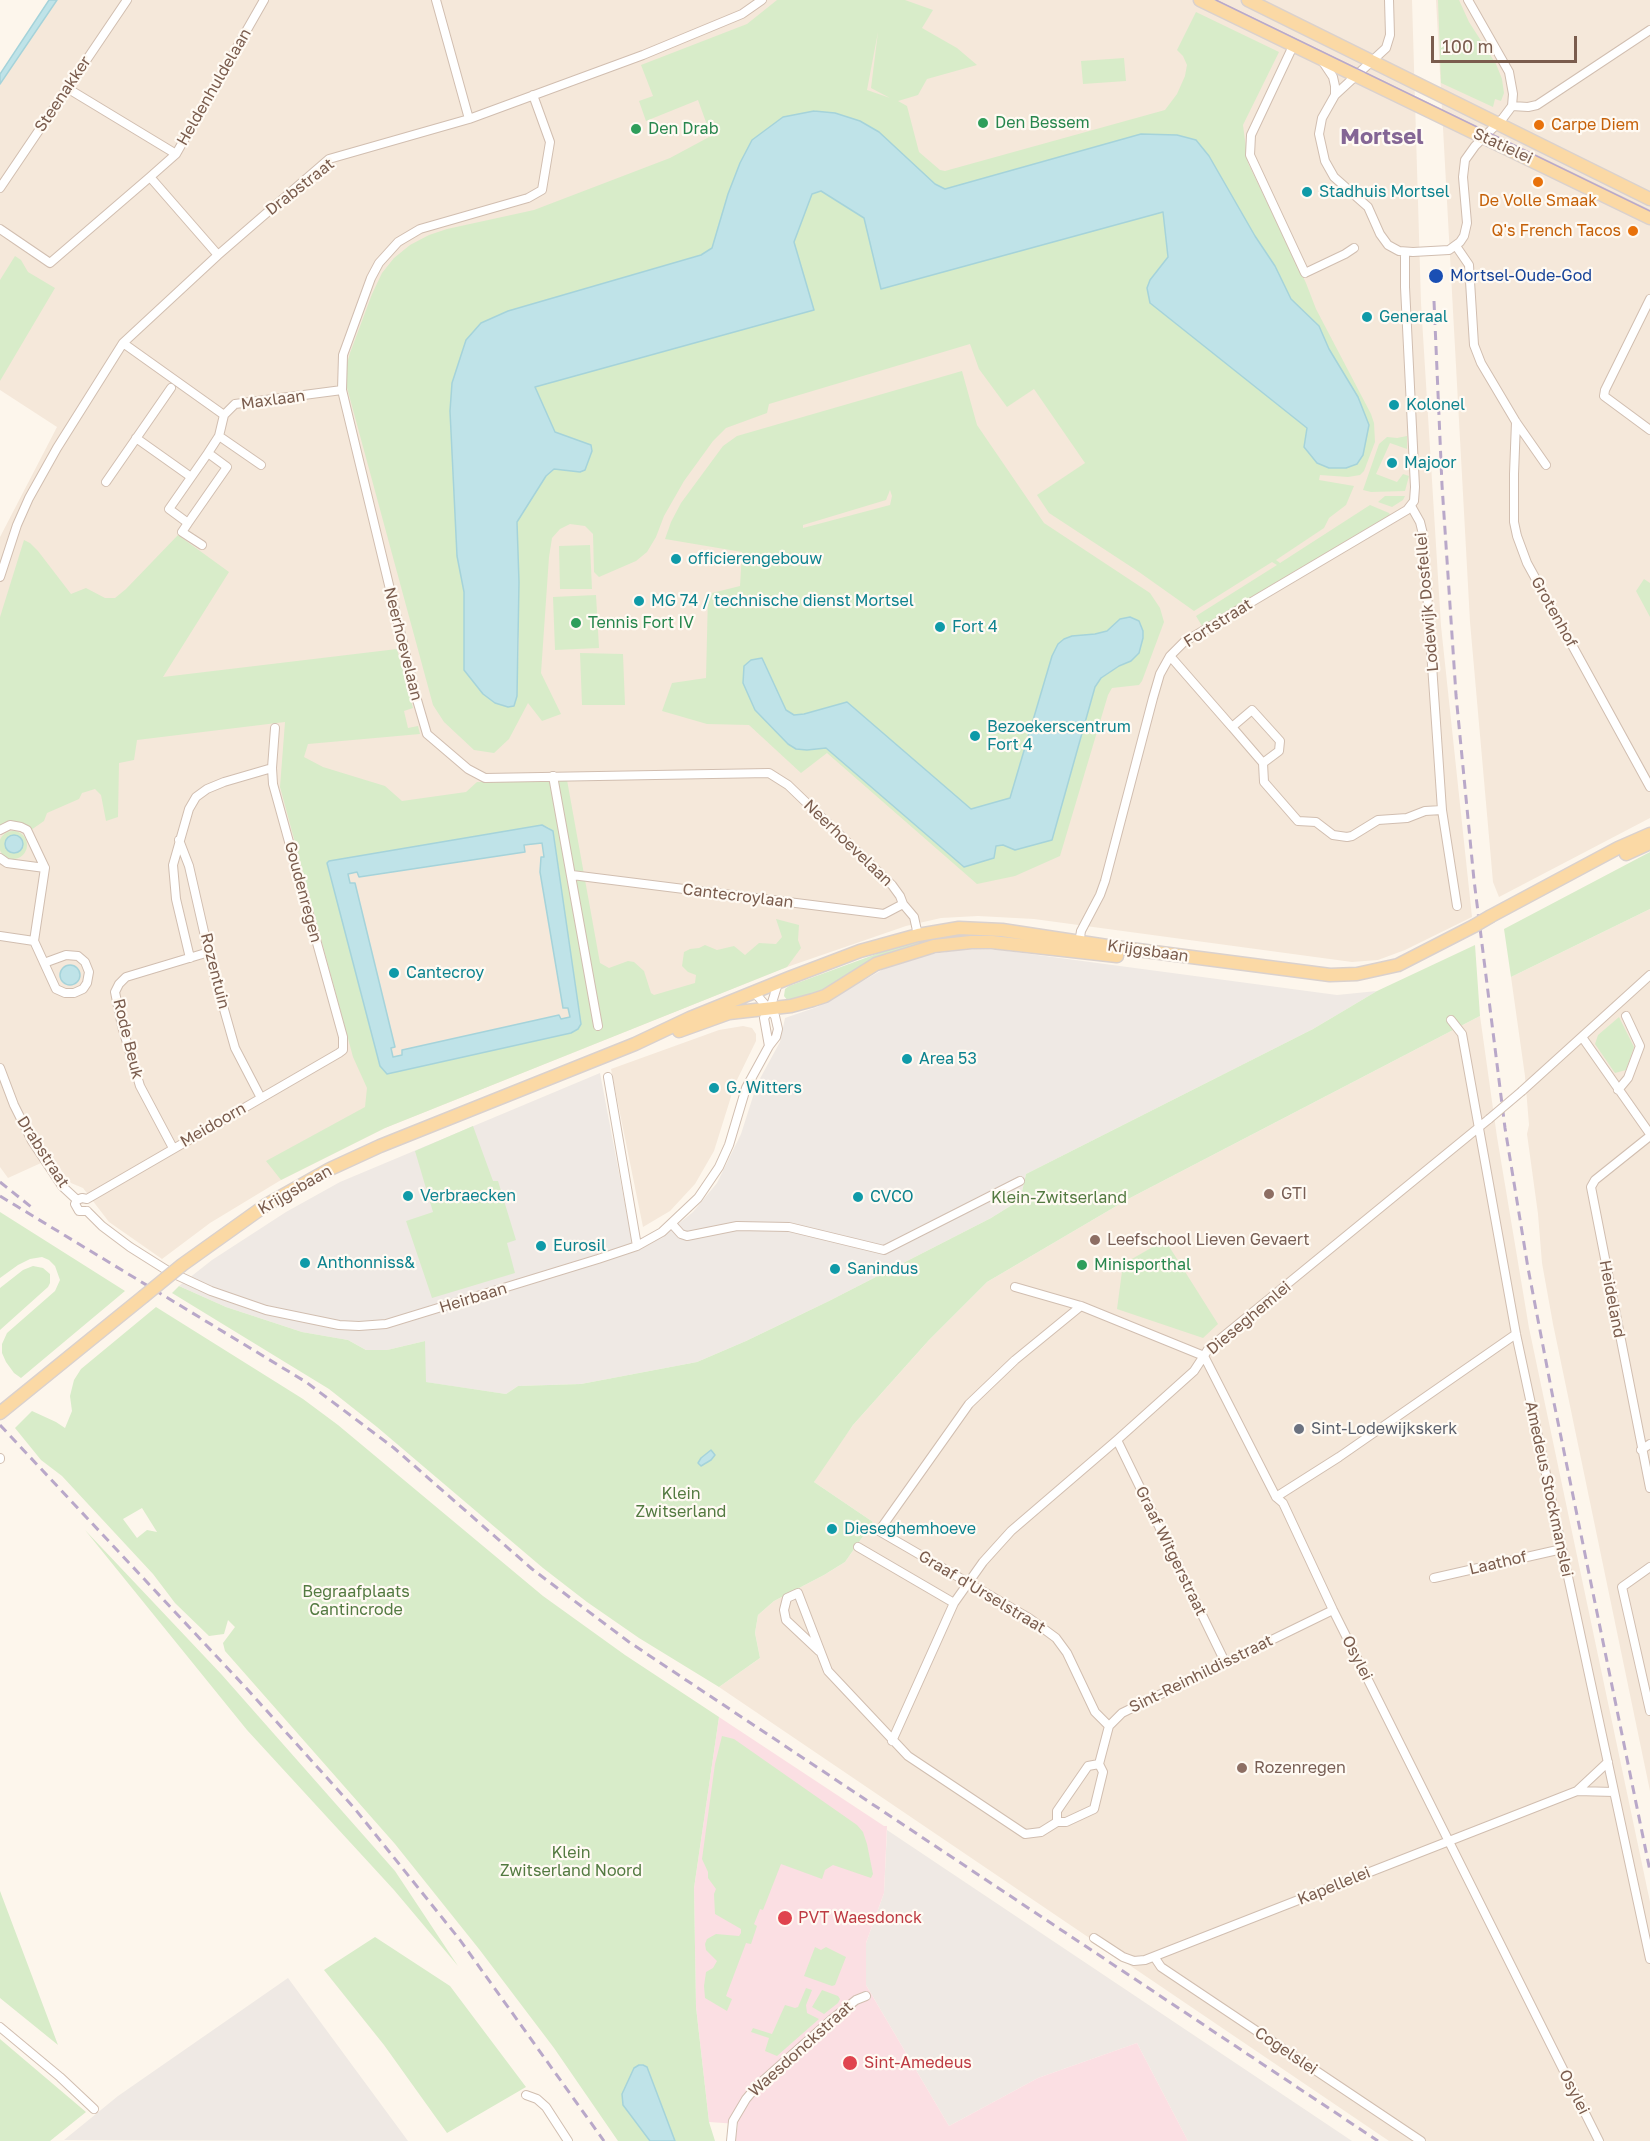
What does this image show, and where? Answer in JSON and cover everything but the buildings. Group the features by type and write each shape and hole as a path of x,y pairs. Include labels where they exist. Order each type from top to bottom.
{"main road":[{"name":"Statielei","path":"1200,0 1650,218"},
{"name":"Statielei","path":"1248,0 1650,199"},
{"name":"Krijgsbaan","path":"0,1413 182,1265 266,1205 346,1161 635,1044 690,1018 778,982 860,951 918,935 959,928 980,928 1078,946 1312,981 1352,982 1401,972 1618,848 1650,834"},
{"name":"Krijgsbaan","path":"1492,920 1650,843"},
{"name":"Krijgsbaan","path":"635,1044 652,1041 729,1013 791,1006 825,996 876,964 934,946 992,942 1078,946"}],"street":[{"name":"Steenakker","path":"0,188 127,0"},
{"name":"Heldenhuldelaan","path":"0,229 51,263 176,154 264,0"},
{"path":"436,0 469,119"},
{"name":"Drabstraat","path":"0,577 17,525 29,498 57,448 123,343 218,255 329,159 469,119 643,55 727,21 762,0"},
{"path":"1389,0 1389,42 1382,53 1335,94 1322,118 1319,134 1324,161 1334,177 1368,207 1383,240 1393,249 1405,252 1443,251 1456,246 1464,236 1467,230 1463,177 1465,160 1512,106 1513,94 1509,72 1468,0"},
{"path":"1512,106 1537,105 1650,30"},
{"path":"1293,46 1251,135 1250,155 1305,273 1354,248"},
{"path":"1321,59 1333,77 1335,94"},
{"path":"67,88 176,154"},
{"name":"Neerhoevelaan","path":"533,95 550,142 542,190 528,198 420,229 408,234 388,251 371,278 346,347 342,371 342,390 414,693 427,734 478,776 492,778 769,773 788,785 892,885 914,917 918,935"},
{"path":"150,177 218,255"},
{"path":"1456,246 1469,265 1474,345 1481,363 1516,422 1546,465"},
{"path":"1405,252 1416,492 1411,506"},
{"path":"1650,299 1604,396 1650,430"},
{"name":"Maxlaan","path":"123,343 224,415 236,404 342,390"},
{"path":"106,482 171,388"},
{"path":"188,523 169,509 219,436 224,415"},
{"name":"Grotenhof","path":"1516,422 1514,522 1517,536 1527,563 1650,787"},
{"path":"219,436 261,465"},
{"path":"136,438 191,477"},
{"path":"202,545 182,532 227,467 208,453"},
{"name":"Fortstraat","path":"1078,946 1081,931 1100,895 1105,880 1153,698 1160,674 1170,656 1184,642 1411,506"},
{"name":"Lodewijk Dosfellei","path":"1411,506 1420,522 1423,534 1442,810 1457,906"},
{"path":"1170,656 1263,763 1264,782 1298,821 1316,822 1338,836 1352,836 1378,820 1407,818 1425,811 1442,810"},
{"path":"1232,727 1252,710 1280,741 1279,751 1263,763"},
{"name":"Goudenregen","path":"275,728 273,784 343,1037 343,1050 339,1053"},
{"name":"Rozentuin","path":"190,958 174,886 173,865 178,840 189,809 196,797 207,789 272,768"},
{"path":"553,776 598,1026"},
{"path":"0,830 10,825 27,830 45,867 34,941 44,963 56,989 65,993 74,993 83,989 87,983 89,972 85,962 78,956 66,955 44,963"},
{"name":"Rozentuin","path":"178,840 189,866 235,1048 261,1098"},
{"path":"0,858 8,862 45,867"},
{"name":"Cantecroylaan","path":"572,875 884,914 903,904"},
{"path":"0,936 34,941"},
{"name":"Rode Beuk","path":"173,1148 140,1086 122,1026 116,992 119,984 126,977 209,952"},
{"name":"Dieseghemlei","path":"892,1741 954,1603 982,1562 1011,1531 1194,1371 1209,1348 1479,1129 1650,975"},
{"name":"Heirbaan","path":"87,1211 102,1226 130,1247 168,1271 210,1291 292,1317 349,1326 386,1324 637,1246 672,1224 698,1198 719,1167 729,1145 747,1088 769,1046 764,1018 770,1009 778,982"},
{"path":"754,992 770,1009"},
{"path":"1618,1090 1628,1078 1640,1046 1626,1016"},
{"name":"Amedeus Stockmanslei","path":"1451,1020 1462,1034 1516,1334 1650,1959"},
{"path":"1582,1037 1650,1135"},
{"name":"Meidoorn","path":"87,1199 339,1053"},
{"name":"Drabstraat","path":"0,1068 14,1105 32,1142 62,1186 77,1200"},
{"path":"608,1077 637,1246"},
{"name":"Heideland","path":"1650,1135 1595,1180 1591,1187 1650,1488"},
{"path":"672,1224 681,1234 687,1236 737,1226 789,1227 884,1250 1020,1181"},
{"name":"Drabstraat","path":"87,1199 90,1203 87,1211 79,1211 76,1208 77,1200 87,1199"},
{"path":"1015,1287 1081,1305 1204,1356"},
{"name":"Graaf d'Urselstraat","path":"1081,1305 1015,1360 969,1404 879,1531 1029,1618 1056,1638 1067,1653 1095,1712 1109,1726"},
{"path":"1276,1497 1339,1457 1516,1334"},
{"name":"Osylei","path":"1204,1356 1276,1497 1283,1503 1333,1610 1599,2141"},
{"name":"Graaf Witgerstraat","path":"1117,1440 1225,1662"},
{"path":"1641,1450 1650,1444"},
{"name":"Graaf d'Urselstraat","path":"858,1547 954,1603"},
{"name":"Laathof","path":"1434,1578 1562,1549"},
{"path":"1650,1567 1622,1587 1646,1678 1650,1711"},
{"path":"819,1651 786,1620 784,1610 787,1598 798,1593 828,1671 892,1741 908,1756 1025,1834 1041,1832 1057,1822 1066,1822 1094,1809 1103,1772 1099,1764 1109,1726"},
{"name":"Sint-Reinhildisstraat","path":"1109,1726 1122,1713 1333,1610"},
{"name":"Kapellelei","path":"1094,1938 1128,1960 1140,1961 1155,1958 1577,1791 1608,1762"},
{"path":"1057,1822 1057,1811 1088,1766 1099,1764"},
{"name":"Kapellelei","path":"1577,1791 1614,1792"},
{"name":"Cogelslei","path":"1155,1958 1161,1967 1420,2141"},
{"name":"Waesdonckstraat","path":"730,2141 733,2121 757,2086 831,2020 856,2000 866,1996"},
{"path":"0,2027 94,2109"},
{"path":"526,2096 537,2099 546,2107 568,2141"}],"shaded area":[{"path":"57,0 1412,0 1421,303 1441,626 1472,917 1405,950 1378,960 1352,962 1034,919 978,916 941,918 906,926 787,967 385,1128 281,1180 210,1223 162,1259 109,1222 83,1188 71,1183 52,1158 8,1178 0,1167 0,537 57,427 0,390 0,82"},
{"path":"1436,0 1650,0 1650,818 1499,897 1493,882 1470,622"},
{"path":"1650,909 1650,1791 1542,1263 1527,1134 1529,1125 1525,1076 1511,977"},
{"path":"966,949 1000,950 1337,995 1377,991 1313,1029 1026,1174 1020,1200 991,1218 829,1301 697,1362 581,1384 518,1386 506,1394 425,1382 425,1341 387,1350 366,1350 348,1340 302,1332 226,1307 179,1286 212,1260 286,1212 340,1182 600,1073 634,1252 662,1237 693,1212 717,1183 741,1134 757,1084 780,1042 785,1018 817,1007 900,962"},
{"path":"1480,1016 1497,1137 1529,1328 1650,1902 1650,2141 1389,2141 719,1687 760,1658 755,1633 758,1615 774,1601 845,1562 873,1522 814,1482 853,1425 929,1340 987,1282 1130,1198"},
{"path":"743,1026 752,1028 756,1034 756,1041 735,1084 714,1151 695,1184 670,1211 643,1227 611,1069 719,1030"},
{"name":"PVT Waesdonck","path":"719,1717 887,1826 884,1893 866,1943 866,1985 949,2126 1038,2078 1137,2043 1188,2141 735,2141 738,2124 709,2122 696,2007 694,1888"},
{"path":"887,1830 1352,2141 1188,2141 1137,2043 1038,2078 949,2126 866,1985 866,1943 884,1893"},
{"path":"288,1978 408,2141 64,2140 118,2096"}],"green space":[{"path":"777,0 905,0 933,10 922,28 957,48 977,65 927,79 918,95 898,101 907,106 919,152 940,170 945,171 1165,110 1177,94 1185,76 1187,65 1177,50 1196,12 1279,52 1243,125 1248,163 1306,283 1316,309 1371,414 1375,442 1364,471 1360,475 1348,477 1320,475 1319,480 1354,486 1346,505 1329,518 1324,528 1276,560 1280,563 1370,505 1390,515 1202,626 1196,616 1277,565 1272,562 1194,611 1049,513 1037,495 1085,463 1034,389 1007,407 979,369 970,344 769,404 767,413 726,428 713,441 684,481 647,552 636,561 599,577 594,572 593,534 585,526 570,524 560,529 552,538 549,557 541,673 561,714 542,721 528,703 509,739 494,753 474,750 444,722 433,705 346,384 345,370 372,294 382,273 394,258 410,245 429,235 534,210 670,158 711,136 698,100 646,121 639,101 653,96 641,65 747,24","holes":["878,32 871,88 890,98 867,90","860,121 879,133 935,184 945,189 1141,134 1177,135 1196,140 1209,156 1275,266 1291,299 1319,326 1329,349 1304,447 1307,428 1150,303 1147,288 1168,257 1163,212 881,289 864,217 822,191 812,194 794,242 814,310 534,387 555,432 591,445 580,472 554,469 546,476 517,522 519,640 517,696 514,706 465,618 464,592 457,556 450,411 452,383 481,323 508,311 701,255 712,248 728,194"]},
{"path":"1438,0 1459,0 1469,22 1496,64 1504,93 1501,101 1495,99 1493,107 1441,83"},
{"path":"1124,58 1126,81 1083,84 1081,61"},
{"path":"15,256 21,260 28,272 55,288 0,381 0,280"},
{"path":"962,371 977,425 1044,523 1150,593 1160,608 1164,622 1139,685 1112,688 1108,695 1060,856 1015,876 977,884 827,753 801,773 749,725 707,724 662,711 672,683 706,678 708,594 740,586 742,552 665,539 681,503 723,446 737,436","holes":["890,490 892,496 890,505 803,528 803,525 886,500","1130,617 1131,661 1110,671 1095,687 1052,840 996,846 964,867 826,748 807,750 788,744 755,710 762,658 786,711 794,715 804,714 847,702 971,809 992,804 1010,798 1052,656 1058,644 1107,631 1120,619"]},
{"path":"1407,436 1407,449 1390,443 1376,474 1397,482 1403,474 1409,476 1405,491 1371,492 1363,490 1379,444 1387,437"},
{"path":"1385,496 1405,496 1392,507 1378,502"},
{"path":"178,535 229,572 163,677 397,649 413,708 404,711 408,728 418,726 420,734 308,744 304,757 323,767 385,786 402,801 466,792 477,782 567,780 600,963 609,968 628,961 634,962 644,971 651,993 654,995 695,983 696,975 688,972 682,966 684,952 690,949 705,945 717,950 734,946 745,955 759,943 776,944 782,937 776,919 799,925 798,940 801,948 787,967 385,1128 281,1180 266,1161 365,1107 367,1088 353,1057 280,787 285,722 137,740 134,760 119,763 118,817 106,821 101,795 95,789 82,793 79,799 47,813 44,821 31,830 23,824 14,822 0,827 0,617 24,540 38,551 71,594 86,588 105,598 115,598","holes":["542,825 553,831 581,1024 571,1033 387,1074 380,1066 327,863"]},
{"name":"Tennis Fort IV","path":"590,545 592,589 560,589 559,546"},
{"path":"1644,579 1650,583 1650,617 1636,591"},
{"name":"Tennis Fort IV","path":"596,595 599,648 555,650 553,597"},
{"name":"Tennis Fort IV","path":"580,653 623,654 625,705 582,705"},
{"path":"13,831 23,835 27,845 23,855 13,859 3,855 -1,845 3,835"},
{"path":"1650,852 1650,909 1511,977 1504,929"},
{"path":"974,932 1047,942 974,935 927,941 891,952 862,966 823,993 788,1001 784,996 785,989 789,986 890,949 926,938"},
{"name":"Klein Zwitserland","path":"1475,945 1480,1016 1130,1198 987,1282 929,1340 853,1425 814,1482 873,1522 845,1562 774,1601 758,1615 755,1633 760,1658 719,1687 639,1638 587,1602 329,1389 172,1293 179,1286 226,1307 302,1332 348,1340 366,1350 387,1350 425,1341 426,1382 506,1394 518,1386 581,1384 697,1362 829,1301 991,1218 1020,1200 1026,1174 1313,1029 1377,991"},
{"path":"1619,1017 1634,1047 1626,1070 1615,1073 1595,1044 1598,1035"},
{"path":"473,1126 493,1181 498,1181 516,1240 507,1243 515,1273 432,1298 406,1221 433,1212 415,1151"},
{"path":"0,1212 125,1291 21,1378 6,1362 2,1353 2,1344 7,1333 55,1291 60,1280 55,1266 42,1257 30,1259 18,1265 0,1278"},
{"path":"1165,1240 1218,1324 1203,1338 1117,1309 1123,1264"},
{"path":"33,1266 43,1268 50,1274 48,1287 0,1330 0,1288 23,1270"},
{"path":"156,1307 303,1399 338,1425 543,1596 625,1655 719,1717 694,1888 696,2007 709,2122 715,2141 618,2141 554,2048 395,1844 225,1651 223,1643 235,1627 228,1620 224,1634 209,1636 175,1603 153,1574 62,1476 41,1460 15,1428 32,1411 65,1428 72,1411 70,1396 74,1380 81,1369","holes":["142,1508 157,1532 147,1530 137,1538 123,1519"]},
{"path":"85,1530 222,1675 395,1871 458,1966 394,1890 247,1730"},
{"path":"722,1736 734,1739 857,1825 863,1832 867,1844 873,1874 871,1878 833,1865 825,1870 822,1879 781,1864 763,1910 760,1909 754,1924 757,1926 751,1944 746,1943 726,1996 732,1999 727,2011 705,1998 704,1986 706,1972 713,1968 717,1961 706,1950 707,1939 716,1934 739,1936 741,1933 741,1929 715,1914 716,1889 708,1878 708,1872 702,1859 715,1764"},
{"path":"0,1891 58,2045 0,1998"},
{"path":"375,1937 450,1986 526,2087 447,2133 384,2045 324,1970"},
{"path":"815,1947 821,1950 826,1947 846,1957 835,1985 804,1976"},
{"path":"806,1988 812,1990 806,2005 807,2013 819,2019 777,2056 765,2051 769,2038 751,2032 753,2028 772,2034 785,2005 798,2007"},
{"path":"822,1990 840,1999 824,2014 812,2007"},
{"path":"0,2039 86,2112 50,2141 0,2141"}],"water":[{"path":"49,0 57,0 0,84 0,74"},
{"path":"814,111 835,113 860,121 879,132 935,184 945,189 1141,134 1177,135 1196,140 1209,156 1275,266 1291,299 1319,326 1329,349 1358,397 1369,425 1363,455 1357,464 1346,468 1329,468 1317,463 1304,447 1307,428 1150,303 1147,288 1150,280 1168,257 1163,212 881,289 864,218 821,191 812,194 794,242 814,310 535,387 555,432 591,445 592,451 585,470 580,472 554,469 546,476 517,522 519,582 517,696 514,706 508,707 495,703 483,694 464,670 464,592 457,556 450,411 452,383 466,340 481,323 508,311 701,255 712,248 728,194 752,140 783,117"},
{"path":"1130,617 1139,621 1143,631 1139,653 1131,661 1101,678 1095,687 1052,840 1015,850 1003,845 996,846 994,858 964,867 826,748 796,749 788,744 755,710 743,683 744,666 751,660 762,658 786,710 794,715 847,702 971,809 1010,798 1052,656 1058,644 1072,636 1107,631 1120,619"},
{"path":"542,825 553,831 581,1024 578,1029 571,1033 387,1074 380,1066 327,863","holes":["542,843 544,857 541,857 540,872 563,1008 568,1008 570,1017 561,1019 559,1015 402,1050 402,1055 393,1057 391,1048 395,1047 355,883 350,883 348,874 357,872 359,877 525,852 524,845"]},
{"path":"14,835 20,838 23,844 20,850 14,853 8,850 5,844 8,838"},
{"path":"66,965 74,965 80,971 80,979 74,985 66,985 60,979 60,971"},
{"path":"711,1450 715,1455 701,1466 698,1463 701,1458"},
{"path":"639,2065 647,2067 675,2141 650,2141 623,2105 622,2094 634,2068"}],"tram line":[{"path":"1216,0 1650,211"}],"railway":[{"path":"1434,301 1442,485 1456,695 1474,880 1505,1128 1528,1268 1553,1398 1650,1871"},
{"path":"0,1182 35,1210"},
{"path":"0,1196 306,1382 394,1448 532,1569 629,1642 1378,2141"},
{"path":"0,1425 248,1690 355,1809 460,1940 604,2141"}],"place":[{"name":"Den Bessem","path":"983,123"},
{"name":"Carpe Diem","path":"1539,125"},
{"name":"Den Drab","path":"636,129"},
{"name":"De Volle Smaak","path":"1538,182"},
{"name":"Stadhuis Mortsel","path":"1307,192"},
{"name":"Q's French Tacos","path":"1633,231"},
{"name":"Mortsel-Oude-God","path":"1436,276"},
{"name":"Generaal","path":"1367,317"},
{"name":"Kolonel","path":"1394,405"},
{"name":"Majoor","path":"1392,463"},
{"name":"officierengebouw","path":"676,559"},
{"name":"MG 74 / technische dienst Mortsel","path":"639,601"},
{"name":"Tennis Fort IV","path":"576,623"},
{"name":"Fort 4","path":"940,627"},
{"name":"Bezoekerscentrum Fort 4","path":"975,736"},
{"name":"Cantecroy","path":"394,973"},
{"name":"Area 53","path":"907,1059"},
{"name":"G. Witters","path":"714,1088"},
{"name":"GTI","path":"1269,1194"},
{"name":"Verbraecken","path":"408,1196"},
{"name":"CVCO","path":"858,1197"},
{"name":"Leefschool Lieven Gevaert","path":"1095,1240"},
{"name":"Eurosil","path":"541,1246"},
{"name":"Anthonniss&","path":"305,1263"},
{"name":"Minisporthal","path":"1082,1265"},
{"name":"Sanindus","path":"835,1269"},
{"name":"Sint-Lodewijkskerk","path":"1299,1429"},
{"name":"Dieseghemhoeve","path":"832,1529"},
{"name":"Rozenregen","path":"1242,1768"},
{"name":"PVT Waesdonck","path":"785,1918"},
{"name":"Sint-Amedeus","path":"850,2063"}],"district":[{"name":"Mortsel","path":"1382,137"}],"park label":[{"name":"Klein-Zwitserland","path":"1059,1198"},
{"name":"Begraafplaats Cantincrode","path":"356,1601"},
{"name":"Klein Zwitserland Noord","path":"571,1862"}]}
